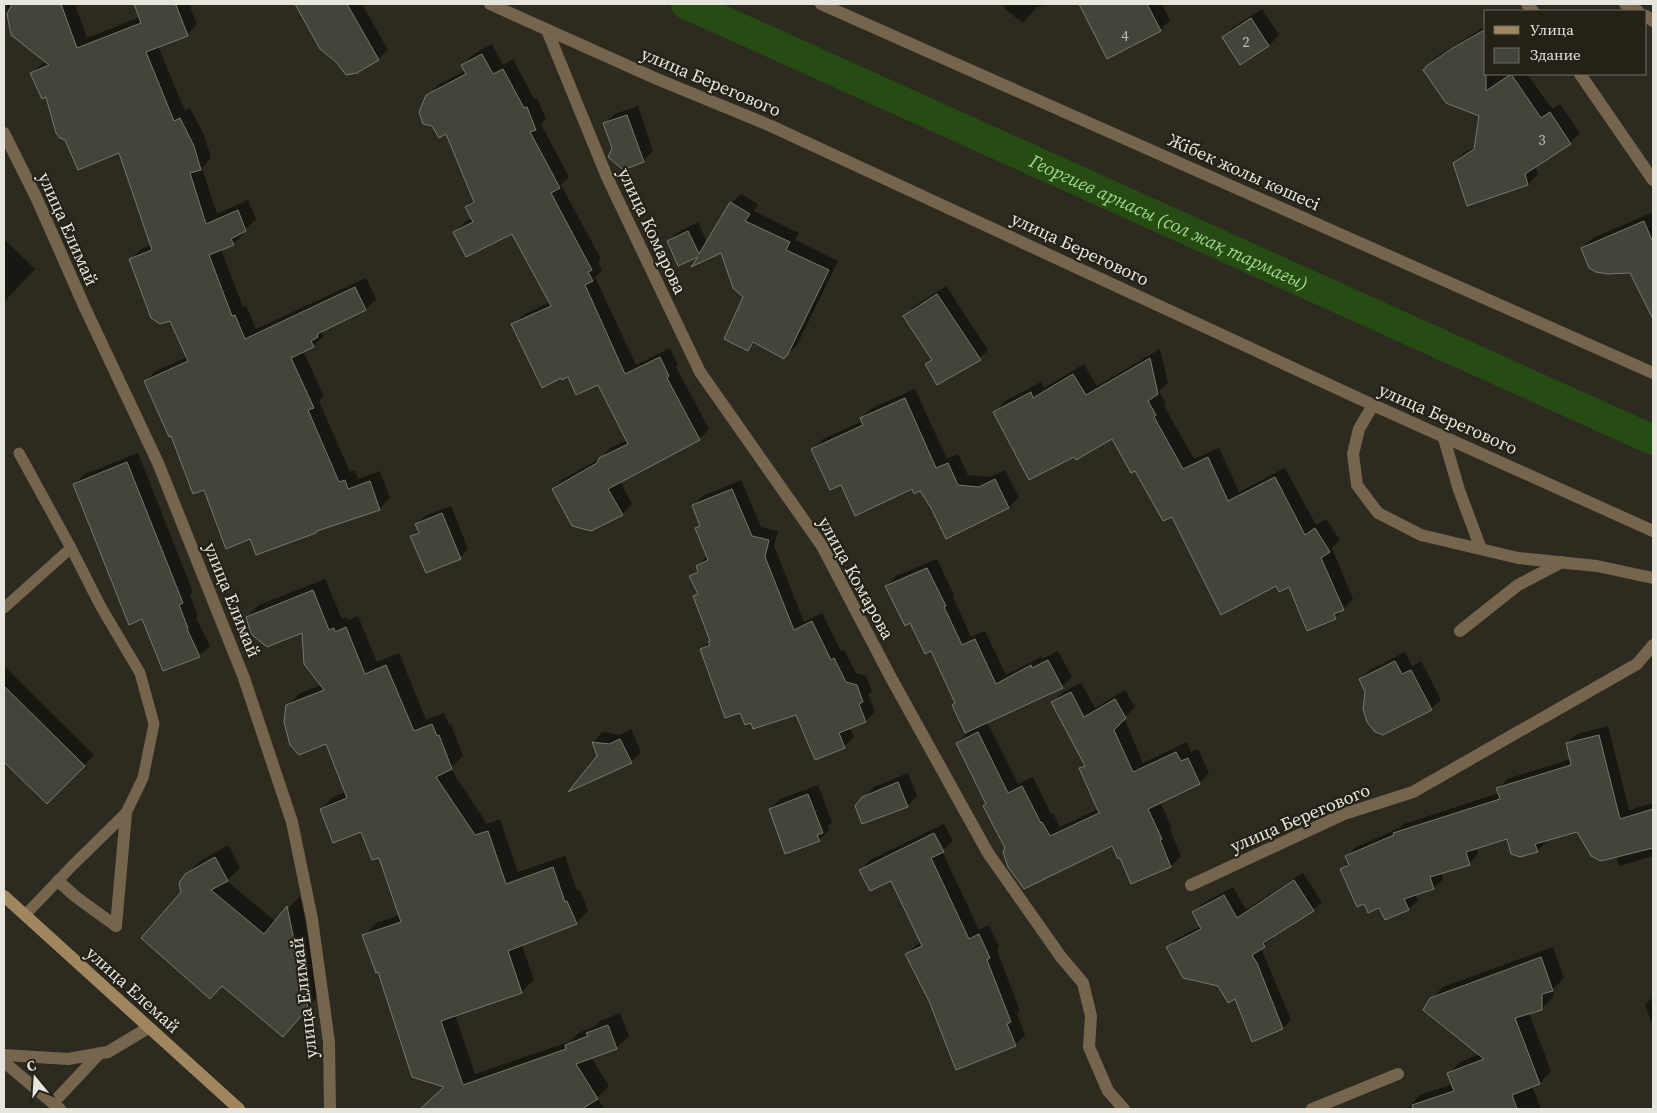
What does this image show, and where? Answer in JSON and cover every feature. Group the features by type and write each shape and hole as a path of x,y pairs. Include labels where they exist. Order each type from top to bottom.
{"street":[{"name":"улица Берегового","path":"490,4 656,80 771,126 1653,531"},
{"name":"Жібек жолы көшесі","path":"821,4 1653,373"},
{"path":"1625,4 1636,10"},
{"name":"улица Комарова","path":"547,30 607,177 700,372 822,546 890,676 988,853 1061,957 1083,982 1091,1016 1089,1047 1108,1091 1124,1109"},
{"path":"1581,75 1653,180"},
{"name":"улица Елимай","path":"4,133 36,196 85,308 158,463 244,678 292,822 315,938 329,1042 330,1109"},
{"path":"1373,404 1359,429 1353,454 1357,485 1378,513 1421,535 1518,558 1598,566 1653,578"},
{"path":"1443,435 1481,549"},
{"path":"1460,631 1518,585 1562,562"},
{"name":"улица Берегового","path":"1191,885 1344,814 1413,792 1638,664 1653,645"},
{"path":"58,881 76,897 116,926 126,813"},
{"name":"улица Елемай","path":"4,896 239,1109"},
{"path":"4,1055 68,1059 108,1052 148,1028"},
{"path":"4,1062 56,1106 100,1053"},
{"path":"1312,1109 1398,1074"}],"lane":[{"path":"19,454 101,607 140,673 154,724 143,778 126,813 25,915"},
{"path":"4,608 71,548"}],"building":[{"path":"12,4 61,4 77,48 141,23 134,4 176,5 188,36 146,52 174,121 180,118 194,146 201,170 190,173 206,224 238,210 246,231 231,239 234,245 209,255 232,316 235,315 245,339 355,287 366,310 317,334 318,337 311,341 314,347 291,358 314,408 308,410 339,482 345,480 348,489 370,481 380,510 317,531 256,555 250,539 226,549 204,490 193,494 171,436 169,437 144,381 188,361 170,321 160,324 151,318 129,259 152,250 119,153 78,170 65,140 56,133 46,97 42,99 30,73 49,65 11,35 7,14"},
{"path":"295,4 347,4 379,60 357,73 346,75 336,62 320,49"},
{"path":"1079,4 1147,4 1161,31 1107,59"},
{"path":"1251,18 1269,46 1240,65 1222,37"},
{"path":"1484,30 1486,91 1512,75 1541,118 1550,112 1571,144 1525,174 1528,185 1467,206 1453,163 1474,149 1479,116 1446,103 1423,70 1451,49"},
{"path":"482,54 493,74 503,69 524,108 527,107 536,130 530,132 560,188 551,193 592,270 588,272 593,281 585,285 625,374 660,357 669,376 667,378 700,440 608,489 623,515 591,531 572,526 552,489 597,463 599,458 628,444 598,385 576,395 568,377 562,380 561,378 542,388 511,324 551,306 512,234 466,257 453,232 473,222 465,207 474,202 446,134 439,138 432,126 423,124 419,112 426,95 466,74 461,65"},
{"path":"627,115 644,162 623,170 608,157 612,148 603,123"},
{"path":"730,202 750,214 745,221 790,242 786,250 829,270 784,359 753,342 748,351 724,339 743,297 733,288 721,253 691,267 698,257 678,266 667,241 688,231 699,254"},
{"path":"1644,221 1653,243 1653,319 1630,273 1608,274 1596,272 1589,268 1581,248"},
{"path":"937,294 981,360 937,385 925,364 932,360 903,316"},
{"path":"1150,358 1158,394 1148,401 1156,415 1154,417 1183,469 1208,457 1228,501 1275,477 1305,535 1315,528 1330,552 1321,558 1344,610 1334,614 1336,619 1307,631 1289,587 1279,592 1276,586 1221,615 1172,517 1163,521 1135,471 1131,473 1112,439 1076,460 1074,457 1029,480 993,412 1031,392 1033,398 1073,374 1086,395"},
{"path":"905,398 936,468 948,463 958,485 979,487 995,479 1009,508 946,539 931,508 920,491 914,494 912,489 855,516 841,485 830,490 811,449 863,425 860,418"},
{"path":"127,462 183,603 179,605 187,629 200,657 163,671 142,619 129,625 73,484"},
{"path":"732,489 752,536 769,540 765,557 794,630 812,621 831,660 834,658 846,682 857,685 863,702 859,704 866,722 839,733 845,748 815,760 796,715 753,729 751,723 745,725 740,713 725,718 700,649 710,645 708,642 710,641 693,596 698,594 689,576 698,572 696,566 708,560 695,528 700,526 692,505"},
{"path":"442,513 461,559 426,573 410,536 419,533 415,524"},
{"path":"927,568 946,606 944,607 962,645 975,639 996,684 1031,665 1032,668 1048,660 1063,688 965,733 952,705 955,703 931,651 925,654 910,623 905,626 885,586"},
{"path":"313,590 329,630 334,628 335,632 346,627 365,674 386,665 414,731 432,724 437,736 439,735 452,769 436,777 475,835 488,831 506,884 553,867 565,902 567,901 577,924 508,951 522,993 441,1021 463,1085 566,1049 565,1045 588,1036 586,1033 608,1025 617,1049 576,1064 598,1099 582,1109 420,1109 444,1087 412,1077 378,972 376,973 362,935 401,922 379,858 372,860 361,832 333,843 320,809 347,798 326,744 299,755 290,745 284,722 286,705 324,690 304,664 302,633 267,647 251,634 246,617"},
{"path":"1395,661 1402,674 1411,670 1432,710 1383,735 1375,732 1367,722 1363,709 1365,692 1359,679"},
{"path":"4,686 85,766 47,804 4,762"},
{"path":"1071,692 1084,717 1115,699 1126,718 1114,730 1133,772 1176,752 1181,761 1188,758 1200,784 1148,809 1162,839 1160,840 1171,867 1131,884 1120,858 1118,859 1112,846 1024,889 1008,867 1003,852 1005,848 983,806 986,804 956,743 978,732 1008,793 1022,786 1041,823 1050,836 1099,813 1079,768 1085,766 1051,702"},
{"path":"1599,735 1620,819 1653,809 1653,848 1601,861 1591,856 1577,832 1535,844 1538,852 1520,857 1511,854 1507,839 1466,852 1470,865 1430,877 1434,889 1404,899 1409,910 1385,920 1379,908 1368,913 1364,904 1357,907 1340,869 1349,865 1345,856 1394,835 1393,833 1500,799 1496,788 1571,765 1566,743"},
{"path":"620,739 632,763 568,792 597,756 592,742 609,744"},
{"path":"898,782 908,807 862,824 855,806 862,797"},
{"path":"808,794 823,833 817,835 820,841 785,854 769,809"},
{"path":"934,833 944,852 931,858 969,939 979,934 990,958 987,960 1011,1022 1007,1024 1016,1046 956,1070 929,1001 905,954 922,946 891,881 870,891 859,870"},
{"path":"215,857 228,881 211,890 264,934 287,906 308,1008 283,1037 222,986 210,999 141,938 181,892 179,883 185,874"},
{"path":"1294,880 1314,911 1263,943 1265,947 1252,955 1257,963 1283,1029 1252,1042 1235,999 1228,1003 1218,986 1183,978 1166,947 1201,929 1192,912 1224,895 1237,918"},
{"path":"1541,957 1553,991 1542,994 1542,1010 1515,1018 1540,1084 1512,1095 1517,1109 1413,1109 1412,1105 1454,1091 1447,1073 1484,1059 1423,1010 1430,998"}],"waterway":[{"name":"Георгиев арнасы (сол жақ тармағы)","path":"686,4 1653,440"}]}
